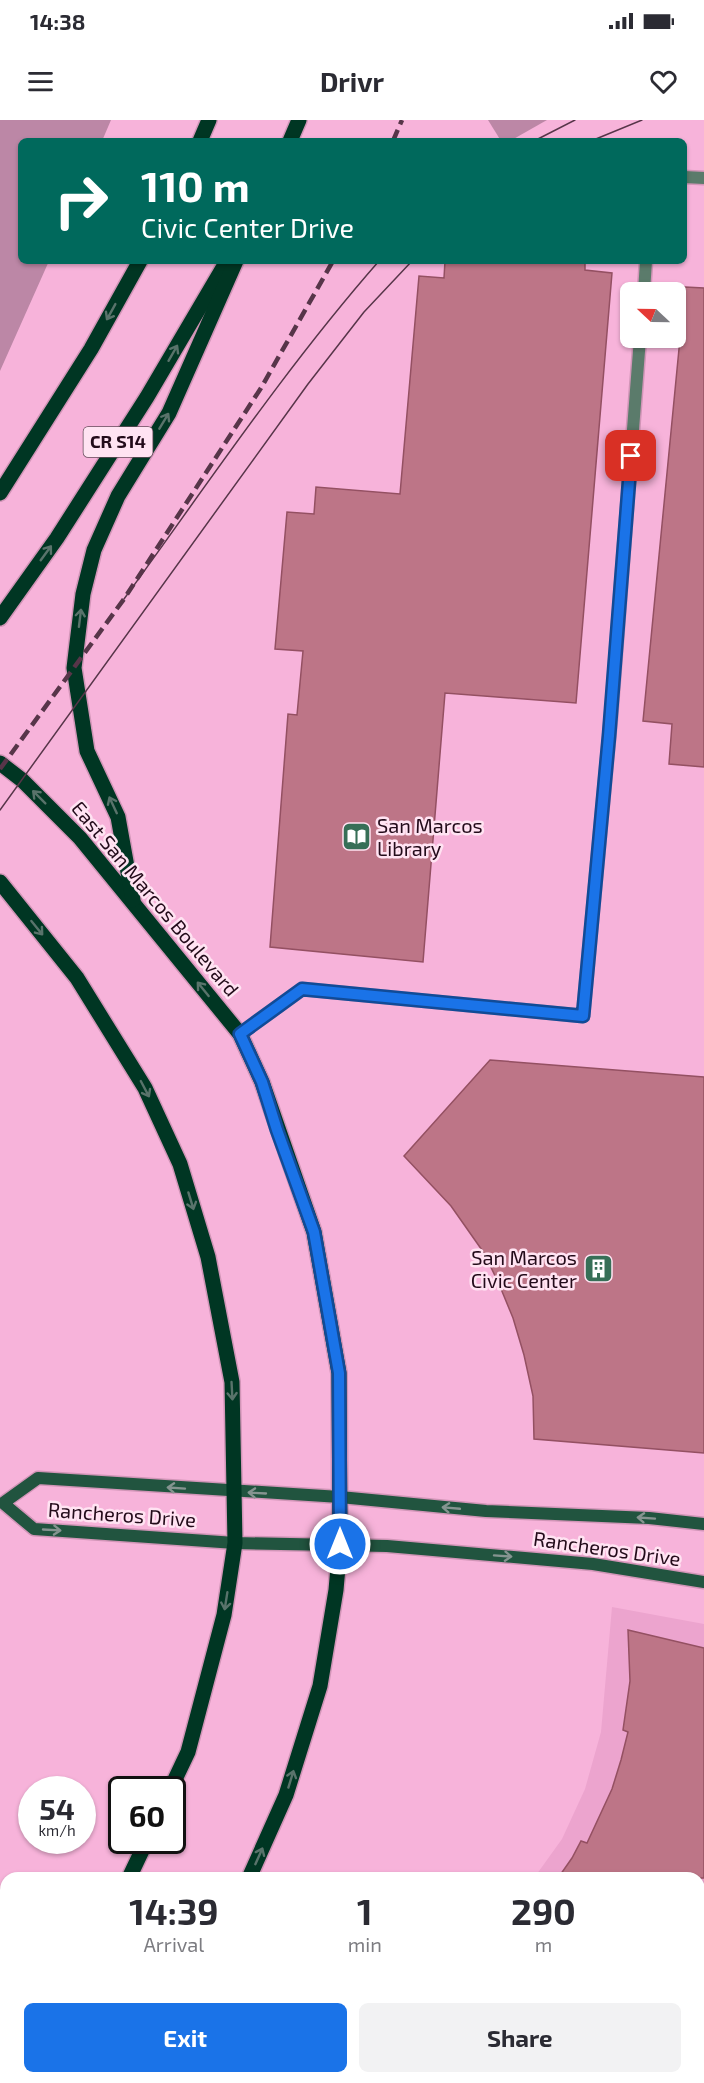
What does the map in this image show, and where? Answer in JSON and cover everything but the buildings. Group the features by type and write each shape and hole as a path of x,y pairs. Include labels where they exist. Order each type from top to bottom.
{"main road":[{"path":"201,138 209,120"},
{"path":"291,138 299,120"},
{"path":"0,493 91,349 138,264"},
{"name":"CR S14","path":"0,618 57,538 147,397 225,264"},
{"path":"134,903 118,817 87,751 74,668 83,594 94,549 118,496 169,413 235,264"},
{"name":"East San Marcos Boulevard","path":"0,763 22,780 80,838 240,1034 262,1082 314,1232 339,1373 340,1544 336,1590 320,1686 286,1795 252,1872"},
{"path":"0,882 77,978 145,1088 180,1164 208,1257 232,1382 235,1543 224,1615 188,1752 177,1776"},
{"name":"Rancheros Drive","path":"704,1524 649,1518 486,1511 340,1497 38,1478 3,1503 34,1529 235,1543 340,1544 593,1564 704,1582"},
{"path":"132,1872 140,1854"}],"street":[{"path":"687,177 704,178"},
{"path":"645,282 646,264"},
{"path":"240,1034 302,989 583,1016 609,736 639,348"}],"shaded area":[{"path":"0,120 111,120 103,138 18,138 18,264 48,264 0,371"},
{"path":"488,120 547,120 515,138 499,138"},
{"path":"612,1607 704,1624 704,1872 538,1872 562,1839 585,1789 601,1732"}],"tram line":[{"path":"540,138 575,120"},
{"path":"598,138 642,120"},
{"path":"124,599 279,384 376,264"},
{"path":"0,810 308,384 364,312 409,264"}],"railway":[{"path":"394,138 402,120"},
{"path":"0,769 124,599 261,388 331,264"}],"place":[{"name":"San Marcos Library","path":"356,837"},
{"name":"San Marcos Civic Center","path":"598,1269"}],"route":[{"path":"340,1544 339,1373 314,1232 262,1082 240,1034 302,989 583,1016 609,736 631,456"}]}
